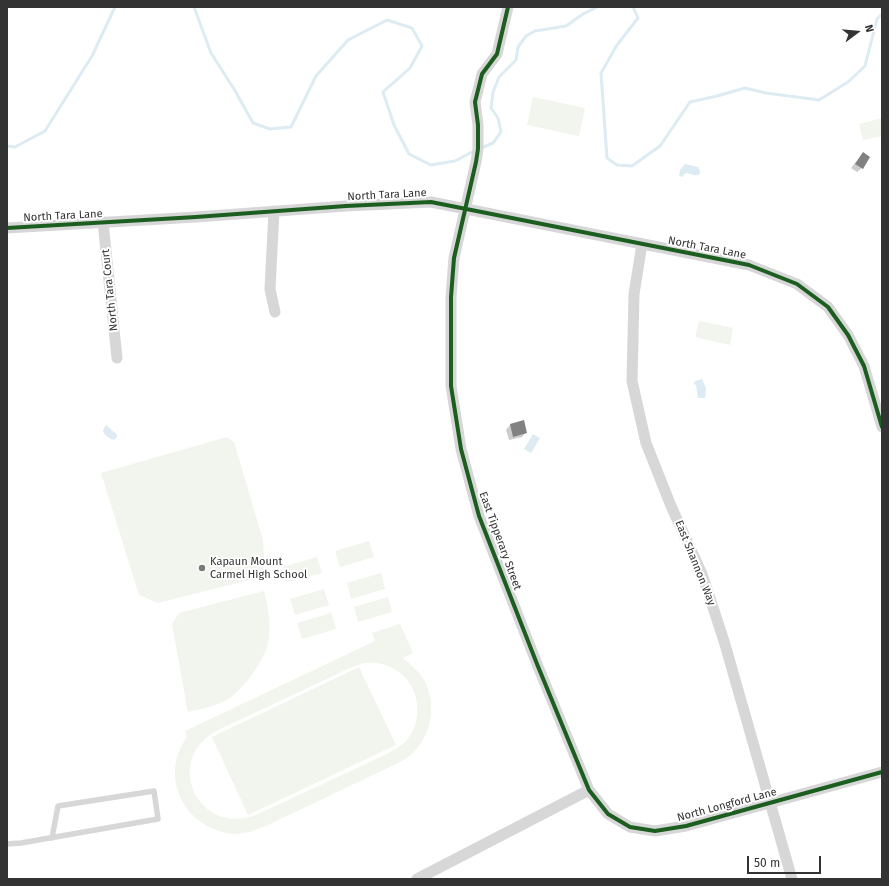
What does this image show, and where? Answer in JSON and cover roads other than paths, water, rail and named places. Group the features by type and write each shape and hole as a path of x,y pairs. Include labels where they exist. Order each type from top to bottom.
{"street":[{"name":"East Tipperary Street","path":"508,7 496,54 482,74 475,102 478,125 478,149 454,258 451,297 451,386 461,449 479,516 589,790"},
{"name":"North Tara Lane","path":"7,228 346,206 431,202 749,265 797,284 828,307 848,335 864,366 882,427"},
{"path":"274,211 270,289 275,312"},
{"name":"North Tara Court","path":"103,222 117,358"},
{"name":"East Shannon Way","path":"642,244 634,294 632,381 646,443 671,506 702,574 724,641 792,879"},
{"name":"North Longford Lane","path":"589,790 608,814 630,827 655,831 686,826 882,772"},
{"path":"417,879 589,790"}],"lane":[{"path":"7,844 52,838 158,819 154,791 58,806 52,838"}],"waterway":[{"path":"7,146 15,147 45,131 92,56 115,7"},
{"path":"194,7 211,53 234,89 253,123 270,129 291,127 316,76 348,40 387,20 412,28 422,46 410,68 383,92 394,125 409,154 431,165 455,161 474,151"},
{"path":"481,148 493,143 501,132 498,118 491,108 493,92 499,77 516,60 518,47 526,36 535,31 566,26 583,14 597,7"},
{"path":"633,7 638,18 617,45 601,73 607,158 617,165 632,166 660,146 690,102 745,88 766,93 819,100 848,82 865,66 877,19 882,14"}],"place":[{"name":"Kapaun Mount Carmel High School","path":"202,568"}]}
